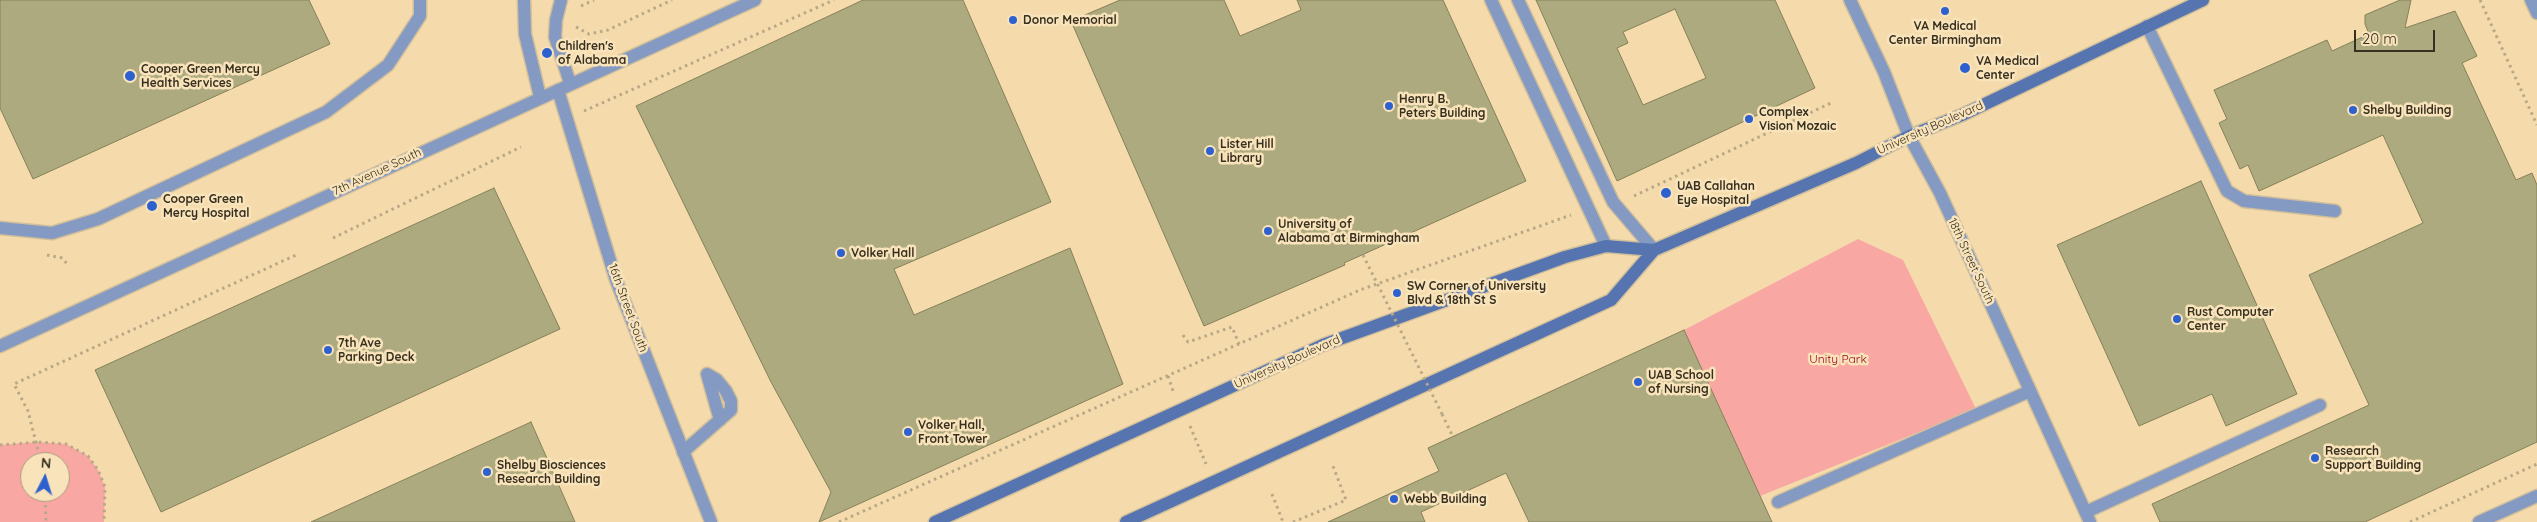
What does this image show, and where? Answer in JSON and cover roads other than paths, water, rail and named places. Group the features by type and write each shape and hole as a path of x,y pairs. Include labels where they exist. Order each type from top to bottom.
{"main road":[{"name":"University Boulevard","path":"1126,522 1611,300 1654,250 1856,163 1909,136 1962,115 2203,0"},
{"name":"University Boulevard","path":"934,522 1323,345 1565,257 1606,246 1654,250"}],"street":[{"path":"0,228 52,233 98,219 326,112 388,65 420,16 420,0"},
{"path":"524,0 525,34 540,97"},
{"path":"561,0 556,20 555,37 570,83"},
{"name":"7th Avenue South","path":"0,346 570,83 755,0"},
{"path":"1491,0 1606,246"},
{"path":"1518,0 1613,202 1654,250"},
{"name":"18th Street South","path":"1850,0 1884,72 1909,136 1940,193 2088,517"},
{"path":"2531,0 2537,13"},
{"path":"2147,26 2227,190 2244,201 2335,211"},
{"name":"16th Street South","path":"558,90 616,280 711,522"},
{"path":"1778,502 2030,391"},
{"path":"2088,517 2320,405"},
{"path":"683,452 720,420"},
{"path":"2479,522 2537,496"}],"place":[{"name":"VA Medical Center Birmingham","path":"1945,11"},
{"name":"Donor Memorial","path":"1013,20"},
{"name":"Children's of Alabama","path":"547,53"},
{"name":"VA Medical Center","path":"1965,68"},
{"name":"Cooper Green Mercy Health Services","path":"130,76"},
{"name":"Henry B. Peters Building","path":"1389,106"},
{"name":"Shelby Building","path":"2353,110"},
{"name":"Complex Vision Mozaic","path":"1749,119"},
{"name":"Lister Hill Library","path":"1210,151"},
{"name":"UAB Callahan Eye Hospital","path":"1666,193"},
{"name":"Cooper Green Mercy Hospital","path":"152,206"},
{"name":"University of Alabama at Birmingham","path":"1268,231"},
{"name":"Volker Hall","path":"841,253"},
{"name":"SW Corner of University Blvd & 18th St S","path":"1397,293"},
{"name":"Rust Computer Center","path":"2177,319"},
{"name":"7th Ave Parking Deck","path":"328,350"},
{"name":"UAB School of Nursing","path":"1638,382"},
{"name":"Volker Hall, Front Tower","path":"908,432"},
{"name":"Research Support Building","path":"2315,458"},
{"name":"Shelby Biosciences Research Building","path":"487,472"},
{"name":"Webb Building","path":"1394,499"}],"park label":[{"name":"Unity Park","path":"1838,359"}]}
